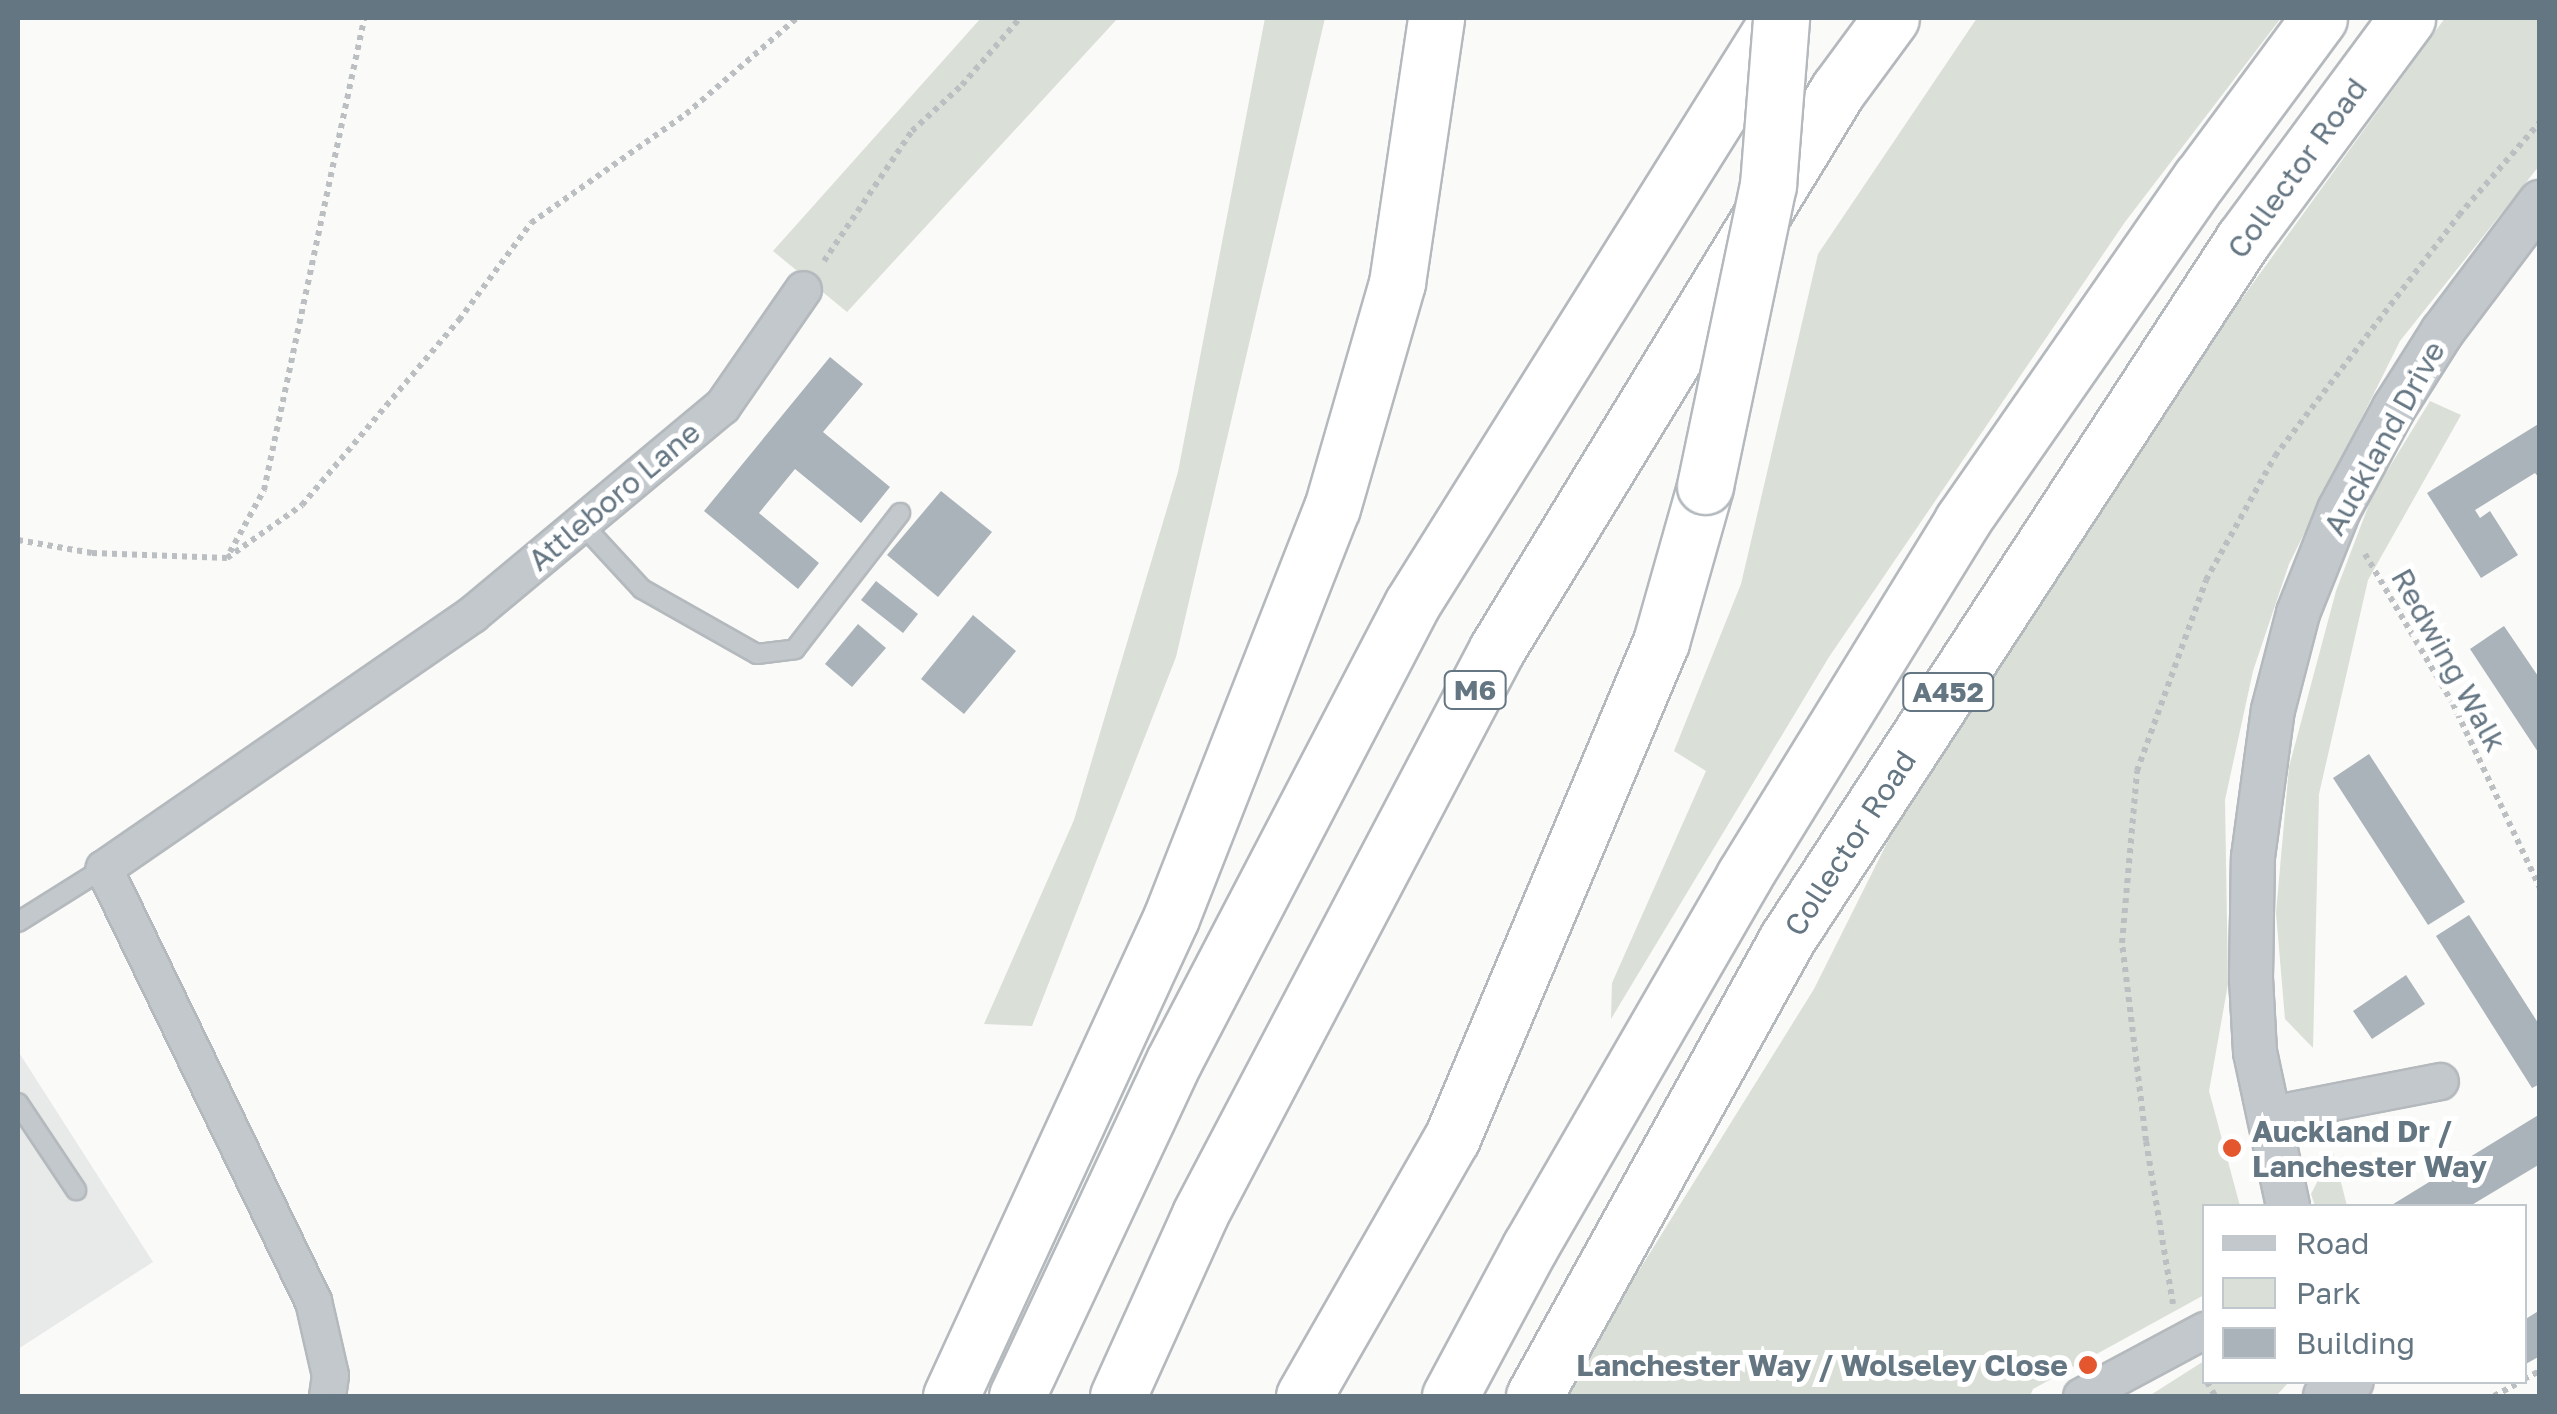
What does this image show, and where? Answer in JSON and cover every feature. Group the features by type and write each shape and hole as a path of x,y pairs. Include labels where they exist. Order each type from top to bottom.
{"highway":[{"path":"950,1396 1171,918 1332,508 1397,283 1436,18"},
{"path":"1304,1396 1452,1138 1661,642 1705,486 1768,185 1780,18"},
{"path":"1016,1396 1174,1061 1412,604 1780,18"},
{"name":"M6","path":"1118,1396 1200,1214 1497,649 1838,90 1891,18"},
{"name":"A452","path":"1450,1396 1530,1247 1744,876 1962,522 2200,179 2319,18"},
{"name":"Collector Road","path":"1534,1396 1787,939 2243,240 2408,18"}],"street":[{"name":"Auckland Drive","path":"2288,1204 2255,1052 2251,978 2253,857 2272,710 2298,613 2338,510 2394,408 2442,332 2540,202"},
{"name":"Attleboro Lane","path":"104,868 472,614 581,524 722,406 802,289"},
{"path":"104,868 313,1301 330,1374 328,1396"},
{"path":"2266,1115 2440,1081"},
{"path":"2081,1396 2202,1331"},
{"path":"2325,1396 2347,1384"}],"lane":[{"path":"581,524 642,589 757,654 795,650 900,513"},
{"name":"Attleboro Lane","path":"18,922 104,868"},
{"path":"18,1103 76,1190"}],"path":[{"path":"227,558 264,490 364,18"},
{"path":"18,540 92,553 227,558 302,505 459,320 531,223 686,114 797,18"},
{"path":"802,289 912,132 962,85 1020,18"},
{"name":"Redwing Walk","path":"2338,510 2453,704 2540,888"}],"shaded area":[{"path":"18,1051 153,1262 18,1349"}],"green space":[{"path":"981,18 1118,18 847,312 773,251"},
{"path":"1265,18 1325,18 1176,657 1032,1026 984,1024 1074,820 1178,472"},
{"path":"1977,18 2281,18 2125,222 1829,657 1611,1019 1612,983 1706,771 1674,751 1741,584 1818,254"},
{"path":"2445,18 2539,18 2539,166 2400,341 2289,564 2253,671 2225,800 2228,984 2209,1091 2239,1204 2202,1204 2202,1296 2033,1389 2030,1396 1561,1396 1814,989 1893,831 2201,355"},
{"path":"2430,401 2461,415 2368,580 2319,794 2313,1048 2285,1019 2276,913 2289,767 2336,591 2373,494"},
{"path":"2333,1151 2346,1204 2314,1204 2311,1194"},
{"path":"2202,1362 2202,1384 2287,1384 2276,1396 2149,1396"}],"building":[{"path":"830,357 863,384 823,432 890,487 861,523 795,469 759,513 819,563 798,589 704,511"},
{"path":"2540,423 2540,479 2535,473 2475,510 2480,518 2490,511 2518,555 2481,578 2427,493"},
{"path":"941,491 992,532 938,597 887,555"},
{"path":"876,581 918,614 903,633 861,600"},
{"path":"973,615 1016,651 964,714 921,679"},
{"path":"858,624 886,648 852,687 825,664"},
{"path":"2504,626 2540,679 2540,755 2470,649"},
{"path":"2369,754 2465,902 2428,925 2333,778"},
{"path":"2469,915 2540,1026 2540,1084 2532,1088 2436,936"},
{"path":"2406,975 2425,1004 2372,1039 2353,1011"},
{"path":"2540,1114 2540,1164 2473,1204 2393,1204"},
{"path":"2540,1310 2540,1356 2527,1363 2527,1318"}],"place":[{"name":"Auckland Dr / Lanchester Way","path":"2232,1148"},
{"name":"Lanchester Way / Wolseley Close","path":"2088,1365"}]}
